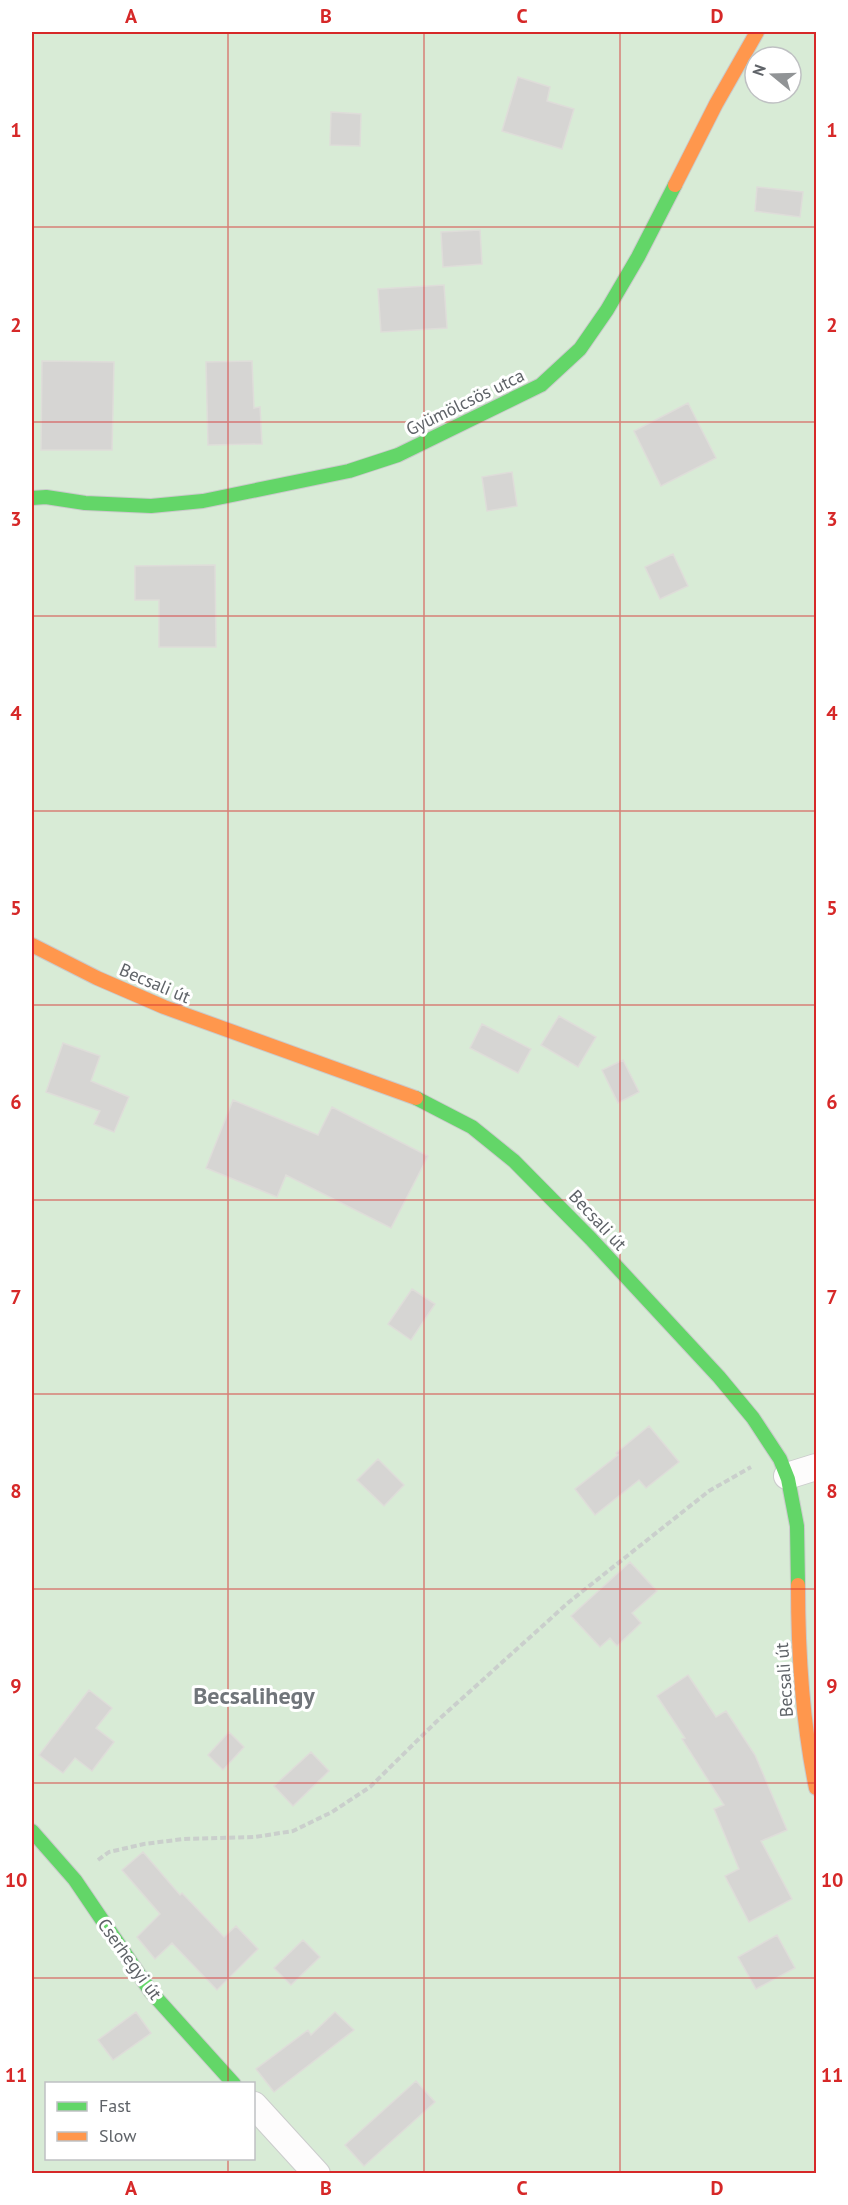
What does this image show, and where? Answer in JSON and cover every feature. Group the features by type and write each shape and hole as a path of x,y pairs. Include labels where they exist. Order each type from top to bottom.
{"street":[{"name":"Gyümölcsös utca","path":"32,498 46,497 85,503 151,506 203,501 350,471 398,455 541,386 580,349 607,310 638,258 716,104 757,32"},
{"name":"Becsali út","path":"32,945 103,981 211,1026 376,1083 462,1120 506,1152 573,1218 759,1427 787,1476 795,1508 798,1541 802,1702 816,1788"},
{"path":"787,1476 816,1467"},
{"name":"Cserhegyi út","path":"32,1831 75,1880 151,1992 232,2082"},
{"path":"255,2106 317,2174"}],"path":[{"path":"75,1880 108,1852 184,1839 255,1837 293,1832 332,1812 370,1786 436,1722 569,1602 709,1491 775,1452"}],"green space":[{"path":"32,32 816,32 816,2173 32,2173"}],"building":[{"path":"518,77 550,87 547,101 574,109 562,149 502,131"},
{"path":"331,112 361,114 360,146 330,145"},
{"path":"757,187 803,192 800,217 755,211"},
{"path":"480,230 482,264 443,267 441,232"},
{"path":"444,285 447,328 381,332 378,289"},
{"path":"42,361 114,362 112,450 41,450"},
{"path":"252,361 254,408 260,407 262,444 208,445 206,362"},
{"path":"688,403 716,458 661,486 634,431"},
{"path":"512,472 517,506 487,511 482,477"},
{"path":"673,554 688,586 660,599 645,567"},
{"path":"215,565 216,647 159,647 159,600 135,600 135,566"},
{"path":"559,1016 596,1037 578,1067 541,1045"},
{"path":"482,1024 531,1049 518,1073 470,1048"},
{"path":"63,1043 100,1056 91,1081 129,1097 114,1132 94,1124 100,1111 46,1092"},
{"path":"623,1060 639,1092 618,1103 602,1070"},
{"path":"233,1100 318,1135 332,1107 428,1156 391,1228 286,1175 277,1197 206,1168"},
{"path":"412,1289 435,1304 411,1340 388,1324"},
{"path":"649,1426 679,1462 646,1488 639,1480 595,1515 575,1489 618,1455 616,1453"},
{"path":"378,1459 404,1485 384,1506 357,1480"},
{"path":"630,1562 657,1591 632,1613 641,1623 617,1646 610,1638 600,1647 571,1616"},
{"path":"688,1675 716,1717 726,1711 755,1755 787,1830 761,1841 792,1899 749,1922 725,1876 739,1869 714,1809 724,1805 682,1739 685,1738 657,1696"},
{"path":"89,1690 112,1708 96,1728 114,1742 92,1771 75,1758 63,1773 39,1755"},
{"path":"229,1732 244,1747 223,1770 208,1755"},
{"path":"311,1752 329,1771 293,1806 274,1786"},
{"path":"143,1852 180,1895 182,1893 224,1937 236,1926 258,1949 217,1990 172,1943 155,1959 137,1937 160,1914 122,1870"},
{"path":"777,1935 795,1968 756,1989 738,1957"},
{"path":"303,1940 320,1957 291,1985 274,1968"},
{"path":"136,2012 151,2033 113,2060 98,2040"},
{"path":"335,2012 354,2030 274,2092 256,2069 308,2030 311,2035"},
{"path":"416,2081 435,2102 364,2166 345,2145"}],"traffic: fast":[{"path":"32,498 46,497 85,503 151,506 203,501 349,471 398,455 541,385 580,349 607,310 638,257 675,185"},
{"path":"416,1098 472,1127 514,1161 591,1239 719,1377 753,1418 780,1459 788,1479 797,1526 798,1585"},
{"path":"32,1831 75,1880 151,1992 232,2082"}],"traffic: slow":[{"path":"675,185 716,104 757,32"},
{"path":"32,945 97,978 164,1007 416,1098"},
{"path":"798,1585 802,1687 807,1738 816,1788"}],"district":[{"name":"Becsalihegy","path":"254,1695"}]}
